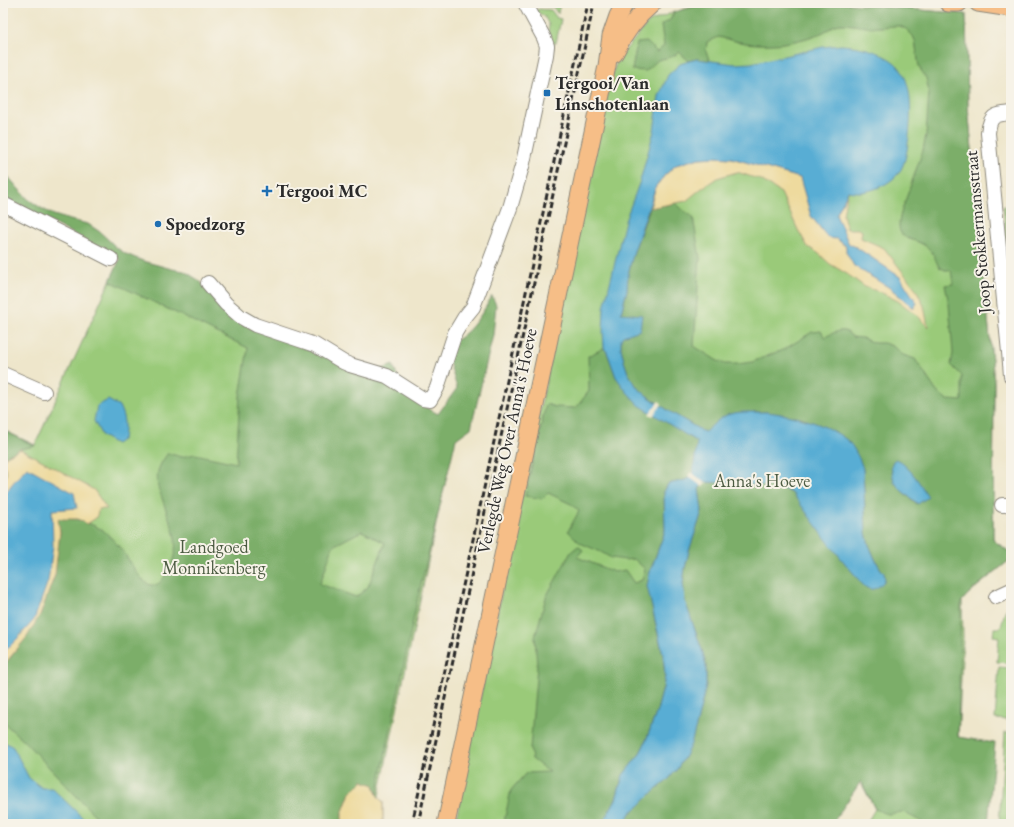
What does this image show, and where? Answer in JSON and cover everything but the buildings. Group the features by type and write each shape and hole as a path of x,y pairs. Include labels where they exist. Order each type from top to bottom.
{"main road":[{"name":"Verlegde Weg Over Anna's Hoeve","path":"446,824 607,66 611,36 618,16 625,3"},
{"name":"Verlegde Weg Over Anna's Hoeve","path":"607,66 631,24 653,3"},
{"path":"948,3 959,3"},
{"path":"978,3 1011,8"}],"street":[{"path":"208,283 226,304 241,317 255,325 315,346 350,365 387,376 423,399 430,400 437,388 455,333 473,307 510,208 523,163 545,62 547,46 525,3"},
{"name":"Joop Stokkermansstraat","path":"1011,112 997,114 989,122 988,133 1011,368"},
{"path":"3,204 111,259"},
{"path":"3,374 44,392"},
{"path":"996,597 1011,590"}],"green space":[{"path":"530,3 560,3 557,13 553,7 538,5 533,7"},
{"name":"Anna's Hoeve","path":"707,3 841,3 966,14 968,107 994,382 993,540 1011,553 1011,559 962,599 963,637 954,824 866,824 875,809 859,779 683,824 455,824 507,565 611,77 616,64 627,48 649,22 674,12"},
{"path":"707,3 841,3 966,14 968,107 994,382 993,540 1011,553 1011,559 971,591 961,602 958,737 995,743 988,824 926,824 903,812 888,814 884,813 875,809 861,781 832,824 624,824 630,813 668,780 685,756 697,723 706,685 706,666 685,601 683,583 689,551 702,511 699,489 704,482 772,486 792,493 884,573 875,559 866,533 863,469 836,432 801,418 766,412 754,412 705,432 669,411 646,395 637,387 628,373 621,348 621,339 623,336 633,332 621,314 627,290 628,274 634,251 650,208 676,203 693,217 700,258 694,346 716,360 725,364 752,362 785,349 812,332 821,331 825,337 836,332 843,331 852,337 862,338 874,343 884,343 892,346 903,355 915,359 937,392 948,400 962,401 962,376 951,365 953,353 949,304 945,285 953,284 951,270 945,270 939,267 930,250 924,245 903,235 900,230 899,223 901,213 923,150 926,135 929,92 926,78 919,67 913,36 906,29 900,26 865,27 839,24 822,33 779,44 744,43 719,37 707,42 706,52 710,61 697,59 689,61 679,52 674,56 658,60 646,71 632,70 637,43 647,42 657,52 664,46 661,25 670,20 674,12","holes":["898,460 910,471 921,486 917,504 894,482"]},
{"path":"539,9 551,10 557,18 561,19 552,54 548,33 549,25 544,16 535,11"},
{"name":"Landgoed Monnikenberg","path":"3,172 28,199 41,208 54,215 88,224 126,254 143,261 184,271 200,281 212,297 293,343 371,373 393,365 405,396 438,414 457,388 444,345 456,340 467,332 481,315 492,296 496,305 493,335 471,428 456,439 418,597 377,795 374,785 363,781 350,793 342,814 342,824 103,824 26,743 3,722 3,666 11,657 41,613 55,575 60,532 58,518 79,520 102,529 121,549 143,580 151,585 160,583 171,565 174,555 175,537 158,487 157,477 159,468 168,453 181,457 195,454 236,463 240,396 248,348 110,281 120,259 3,197","holes":["362,531 385,543 368,587 356,597 320,584 333,546"]},
{"path":"1003,206 1011,207 1011,276 1009,276"},
{"name":"Landgoed Monnikenberg","path":"120,259 451,453 373,824 3,824 3,430 35,445"},
{"path":"604,348 607,352 616,377 698,442 693,473 685,480 668,484 664,491 665,531 650,572 652,607 663,654 665,676 663,688 657,711 645,743 639,755 623,775 616,799 602,824 504,824 511,790 526,773 549,772 532,759 530,749 537,666 535,637 546,597 571,552 578,546 583,550 577,557 614,572 625,570 634,583 642,580 645,569 634,559 625,560 611,558 580,543 568,531 579,511 571,504 548,493 542,499 525,496 546,404 555,407 576,408 589,391 588,356"},
{"path":"3,430 35,446 20,449 5,457 3,462"},
{"path":"1011,603 1011,663 997,662 999,637 993,636 994,628 1001,626 1005,611"},
{"path":"999,667 1011,668 1011,720 995,719"},
{"path":"1005,733 1011,733 1011,824 999,824"}],"sand":[{"path":"699,158 732,158 801,178 811,216 846,247 854,266 890,288 914,308 900,277 856,247 849,244 836,215 848,191 843,215 847,229 858,229 862,231 861,238 884,248 916,289 924,306 928,327 917,315 898,301 880,292 865,287 830,264 818,253 808,247 798,230 781,193 761,180 737,172 717,178 686,201 650,208 656,186 676,165"},
{"path":"20,449 94,490 107,509 99,509 96,518 87,524 78,519 58,519 60,532 55,575 41,613 27,637 3,666 3,479 7,473 3,463 5,457"},
{"path":"363,781 374,785 377,795 383,802 383,824 342,824 342,814 350,793"}],"water":[{"path":"841,45 866,49 889,59 901,70 908,85 911,111 910,128 907,153 901,169 894,178 878,188 861,192 848,191 836,215 849,244 856,247 900,277 917,303 914,308 890,288 854,266 846,252 846,246 837,239 828,238 811,216 800,178 732,158 699,158 676,165 656,186 634,251 621,313 642,315 640,330 623,336 621,339 621,348 628,373 637,387 669,411 702,431 705,432 721,418 730,414 742,412 767,412 788,415 819,424 839,434 847,440 856,453 863,469 866,533 869,545 875,559 884,573 885,580 875,589 870,589 864,586 830,545 792,493 772,486 704,482 699,489 702,511 689,551 683,583 685,601 706,666 706,685 691,744 677,769 668,780 630,813 624,824 602,824 616,799 623,775 639,755 645,743 657,711 663,688 665,676 663,654 647,586 650,572 665,531 664,492 668,484 685,480 693,473 697,442 639,405 616,377 607,352 604,348 604,308 625,221 640,181 654,131 659,96 668,75 680,64 689,61 697,59 735,64 751,63 823,47"},
{"path":"108,400 119,406 123,418 123,439 116,444 102,436 94,421 97,406"},
{"path":"896,459 906,466 928,497 918,504 902,491 894,482 891,466 893,461"},
{"path":"27,467 74,493 77,508 52,510 53,546 48,581 34,620 3,653 3,497"},
{"path":"3,741 13,747 29,778 42,788 52,788 89,824 3,824"}],"pier":[{"path":"659,401 662,404 653,416 649,414"},
{"path":"691,472 707,484 703,487 688,476"}],"railway":[{"path":"412,824 588,3"},
{"path":"418,824 594,3"}],"place":[{"name":"Tergooi/Van Linschotenlaan","path":"547,93"},
{"name":"Tergooi MC","path":"267,191"},
{"name":"Spoedzorg","path":"158,224"}]}
